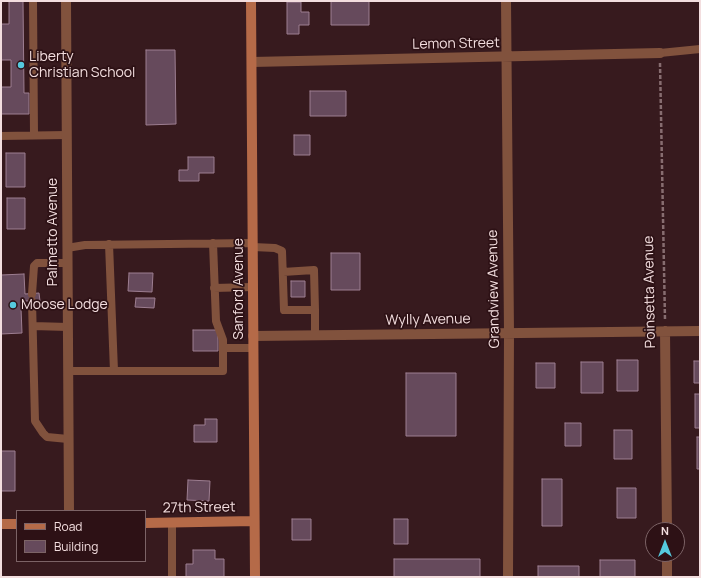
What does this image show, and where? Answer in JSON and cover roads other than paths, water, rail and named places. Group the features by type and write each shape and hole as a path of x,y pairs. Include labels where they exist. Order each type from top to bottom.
{"main road":[{"name":"Sanford Avenue","path":"251,1 255,577"},
{"name":"27th Street","path":"146,523 254,521"},
{"path":"1,524 16,524"}],"street":[{"name":"Palmetto Avenue","path":"66,1 69,510"},
{"name":"Grandview Avenue","path":"506,1 509,333 508,577"},
{"name":"Lemon Street","path":"252,62 660,53"},
{"name":"Poinsetta Avenue","path":"665,331 667,522"},
{"name":"Wylly Avenue","path":"253,336 700,331"},
{"path":"667,562 667,577"}],"lane":[{"path":"33,1 34,135"},
{"path":"660,53 700,49"},
{"path":"1,136 67,135"},
{"path":"68,371 223,371 223,340 216,321 212,243"},
{"path":"67,248 85,245 109,244 212,243 253,245 275,248 282,251 284,310 315,310"},
{"path":"109,244 114,371"},
{"path":"67,263 37,263 34,266 32,297 35,421 42,433 48,437 68,439"},
{"path":"283,272 314,270 315,336"},
{"path":"214,288 253,287"},
{"path":"33,326 68,327"},
{"path":"223,348 253,348"},
{"path":"172,523 172,577"}],"place":[{"name":"Liberty Christian School","path":"21,65"},
{"name":"Moose Lodge","path":"13,305"}]}
